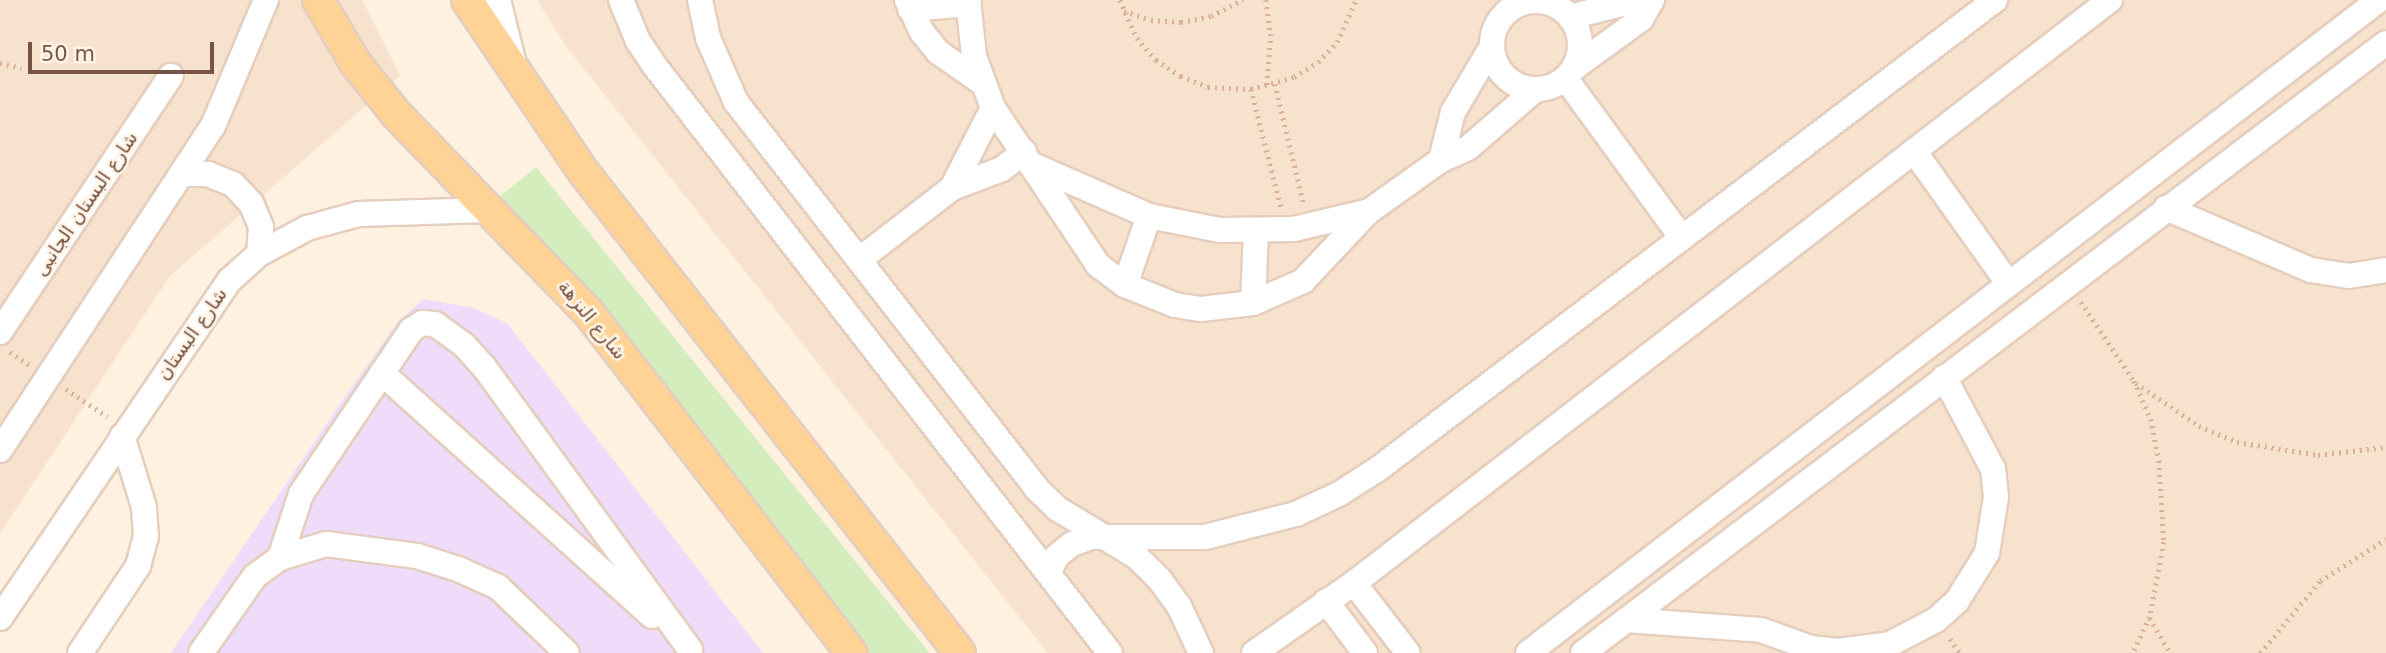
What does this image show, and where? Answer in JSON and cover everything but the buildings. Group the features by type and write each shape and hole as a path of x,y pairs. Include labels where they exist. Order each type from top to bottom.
{"main road":[{"name":"شارع النزهة","path":"318,0 356,64 396,114 588,312 852,653"},
{"path":"467,0 585,174 960,653"}],"street":[{"path":"2,441 182,174 239,75 266,0"},
{"path":"498,0 518,78"},
{"path":"621,0 638,41 654,65 1110,653"},
{"path":"700,0 708,38 736,102 1036,488 1066,515 1111,538 1160,580 1179,606 1201,653"},
{"path":"1501,0 1493,37 1505,77 1535,90"},
{"path":"1441,160 1458,100 1493,37 1519,4 1558,7 1637,0"},
{"path":"908,4 968,2 981,82 993,108 1098,265 1125,285 1188,307 1253,303 1303,281 1368,212 1441,160 1468,148 1535,90 1570,73 1641,19 1652,0"},
{"path":"1048,573 1057,556 1072,544 1091,537 1205,537 1285,518 1339,494 1378,469 1995,0"},
{"path":"1254,653 1354,583 2110,0"},
{"path":"1528,653 2379,0"},
{"path":"908,4 938,52 981,82"},
{"path":"1558,7 1580,41 1570,73"},
{"path":"1583,653 2386,43"},
{"path":"1570,73 1682,238"},
{"name":"شارع البستان الجانبى","path":"0,332 172,76"},
{"path":"952,188 993,108"},
{"path":"1914,151 2009,284"},
{"path":"859,260 952,188 1029,159 1149,216 1220,230 1298,228 1368,212"},
{"path":"182,174 208,174 233,184 251,203 261,227 260,254"},
{"path":"2166,208 2311,270 2349,276 2386,270"},
{"name":"شارع البستان","path":"0,618 230,280 260,254 307,228 359,214 488,210"},
{"path":"1125,285 1149,216"},
{"path":"1253,303 1256,231"},
{"path":"280,558 301,494 411,330 422,323 435,324 464,345 691,652"},
{"path":"382,373 691,652"},
{"path":"1626,620 1761,630 1811,648 1838,651 1890,644 1936,620 1957,601 1978,569 1994,525 1996,497 1993,469 1944,377"},
{"path":"80,653 143,552 144,507 122,436"},
{"path":"201,653 235,600 255,576 280,558 326,544 417,556 458,569 498,587 567,653"},
{"path":"1354,583 1408,653"},
{"path":"1326,601 1365,653"}],"path":[{"path":"1120,0 1137,38 1181,76 1208,87 1251,89 1275,84 1318,62 1337,42 1356,0"},
{"path":"1123,11 1151,20 1181,22 1211,16 1243,0"},
{"path":"1266,0 1271,34 1267,87"},
{"path":"0,63 21,68"},
{"path":"1275,84 1298,228"},
{"path":"1251,89 1298,228"},
{"path":"2069,282 2134,381 2151,419 2165,501 2165,542 2150,617 2133,653"},
{"path":"2134,381 2199,426 2237,442 2319,455 2386,447"},
{"path":"2260,653 2320,581 2386,539"},
{"path":"2150,617 2170,653"}],"shaded area":[{"path":"0,0 362,0 400,76 170,276 0,533"},
{"path":"537,0 2386,0 2386,653 1048,653 566,46"},
{"path":"423,299 474,308 508,324 763,653 171,653 397,323"}],"green space":[{"path":"536,167 929,652 868,653 499,197"}]}
